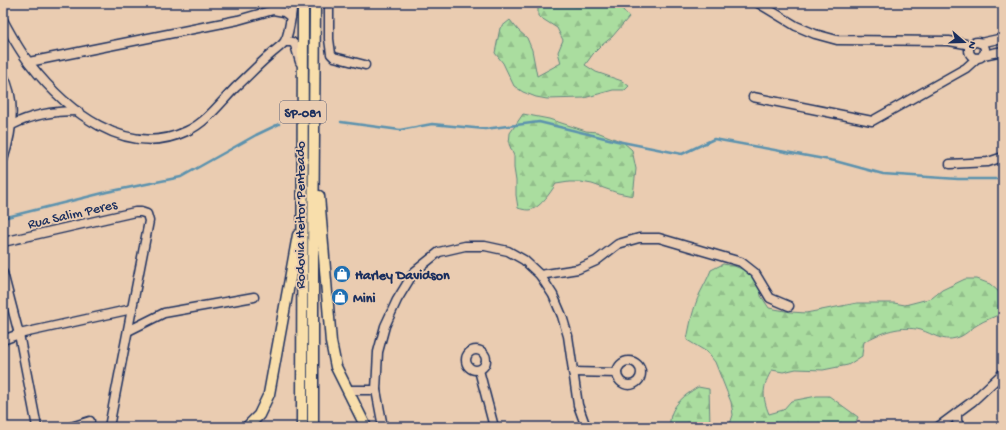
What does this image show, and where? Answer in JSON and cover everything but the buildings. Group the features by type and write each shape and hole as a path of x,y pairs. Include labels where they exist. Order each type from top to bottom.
{"main road":[{"name":"Rodovia Heitor Penteado","path":"302,427 303,3"},
{"name":"Rodovia Heitor Penteado","path":"313,427 315,3"},
{"path":"314,156 321,215 331,342 336,367 366,427"},
{"path":"247,427 259,416 269,394 303,210"}],"street":[{"path":"255,16 276,3"},
{"path":"3,20 29,62 45,82 77,111 90,121 109,131 127,137 145,140 162,139 176,136 188,131 201,122 222,103 234,89 285,42 293,3"},
{"path":"330,3 329,39 331,54 334,57 365,65"},
{"path":"758,3 796,26 815,34 837,40 949,41 971,45 974,43 1003,38"},
{"path":"29,62 238,20 273,10 284,12 291,17"},
{"path":"285,42 292,42 295,45 303,76"},
{"path":"980,43 985,48 980,57"},
{"path":"971,45 969,52 970,55 980,57"},
{"path":"753,97 872,121 966,68 980,57 1003,50"},
{"path":"3,75 7,82 11,102 12,125 8,146 3,160"},
{"path":"12,125 24,119 42,114 77,111"},
{"path":"950,164 988,162 1003,157"},
{"name":"Rua Salim Peres","path":"3,242 135,212 147,214 149,221 132,309"},
{"path":"540,275 578,269 596,261 618,244 639,238 659,238 741,262 755,273 770,298 789,306"},
{"path":"383,427 376,390 378,352 385,326 397,300 414,272 439,252 465,246 485,246 508,251 524,260 540,275 553,295 562,316 568,336 578,405 586,427"},
{"path":"3,273 19,334 37,427"},
{"path":"128,332 164,313 254,297"},
{"path":"3,340 19,334 132,309 109,427"},
{"path":"478,370 494,427"},
{"path":"573,372 617,373"},
{"path":"938,427 973,401 1003,373"},
{"path":"348,390 376,390"},
{"path":"957,412 957,421 960,427"},
{"path":"71,427 90,421"}],"green space":[{"path":"538,3 617,3 629,17 612,37 593,54 585,65 596,72 622,81 629,86 625,90 613,90 584,98 547,99 523,92 514,86 503,63 495,53 500,28 510,20 527,38 532,50 537,76 561,63 558,52 563,40 557,28 538,16"},
{"path":"523,114 549,119 586,131 597,132 623,142 632,150 636,169 633,196 618,193 592,184 569,182 556,184 551,192 536,207 528,210 518,208 514,156 509,144 510,133"},
{"path":"723,264 747,271 759,283 761,296 769,308 791,312 806,313 857,303 894,303 905,305 932,298 942,290 965,279 977,279 990,284 999,292 1003,302 1003,313 980,323 962,336 951,339 938,337 921,330 906,328 884,332 864,342 862,356 848,365 823,370 796,369 783,372 772,370 766,381 764,392 765,402 769,414 783,410 791,401 817,396 829,396 858,417 854,427 729,427 733,415 731,402 715,362 707,352 687,340 694,310 700,293 711,270"},
{"path":"698,387 709,389 711,427 670,427 671,414 674,408 687,394"}],"waterway":[{"path":"341,122 400,130 432,124 485,129 539,122 617,141 682,154 714,139 835,161 883,174 958,179 1003,179"},
{"path":"3,218 107,192 181,177 256,135 279,124"}],"place":[{"name":"Harley Davidson","path":"342,274"},
{"name":"Mini","path":"340,297"}]}
